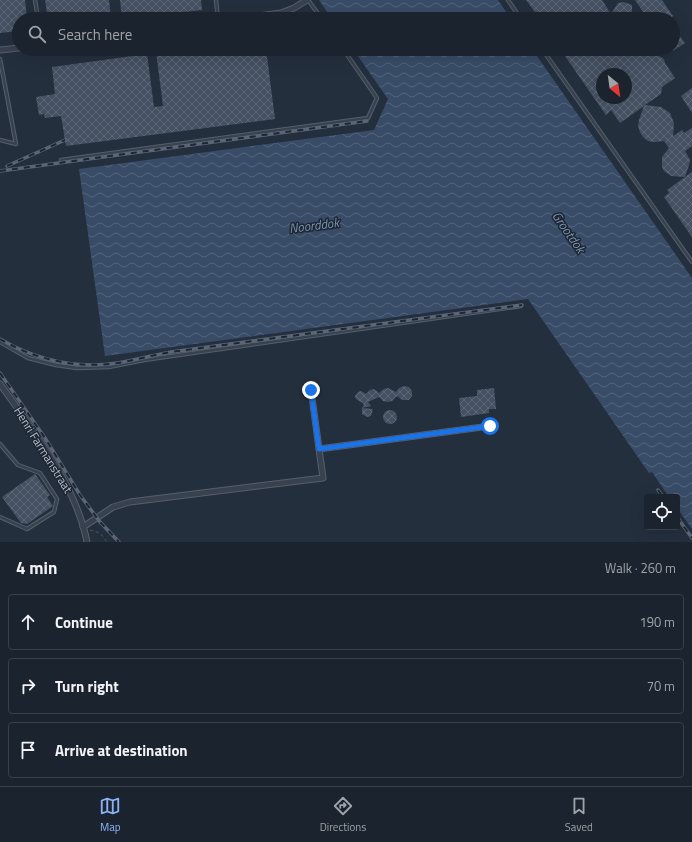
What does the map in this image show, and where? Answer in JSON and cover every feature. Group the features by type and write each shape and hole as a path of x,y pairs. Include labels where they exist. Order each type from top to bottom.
{"street":[{"path":"284,12 308,0"},
{"path":"0,50 12,49"},
{"name":"Henri Farmanstraat","path":"0,384 51,459 70,492 83,527 86,542"},
{"path":"83,527 113,507 130,502 323,478 311,390"},
{"path":"319,449 490,426"}],"lane":[{"path":"35,0 37,12"},
{"path":"216,0 217,12"},
{"path":"308,0 317,12"},
{"path":"508,0 516,12"},
{"path":"61,160 368,118 377,98 348,56"},
{"path":"547,56 692,262"},
{"path":"0,59 16,144 0,140"},
{"path":"0,342 28,358 56,365 77,368 109,367 144,360 521,306"},
{"path":"0,444 18,465 40,473 57,499 54,512 28,529 0,517"}],"path":[{"path":"83,527 100,533 107,542"}],"water":[{"path":"319,0 498,0 506,12 327,12"},
{"path":"358,56 537,56 692,278 692,529 680,512 680,494 667,494 652,472 649,473 528,299 105,356 79,169 374,130 388,99"}],"building":[{"path":"0,0 25,0 26,12 12,12 12,32 0,33"},
{"path":"45,0 109,0 110,12 47,12"},
{"path":"120,0 201,0 202,10 184,12 121,12"},
{"path":"526,0 602,0 610,12 535,12"},
{"path":"635,0 662,0 670,12 643,12"},
{"path":"624,2 632,5 632,12 612,12 618,3"},
{"path":"680,36 685,43 680,46"},
{"path":"132,56 147,56 154,107 163,106 157,56 267,56 275,119 66,146 61,116 45,118 44,114 39,115 36,97 55,94 52,67"},
{"path":"565,56 659,56 664,59 675,78 662,87 661,94 645,105 661,107 670,113 674,123 673,136 682,130 684,133 692,128 692,146 685,151 690,160 685,177 671,176 664,171 662,167 662,157 669,148 664,141 648,141 640,132 638,126 644,106 620,123 611,110 606,115 598,104 632,104 632,68 596,68 596,101"},
{"path":"692,88 692,113 681,96"},
{"path":"692,172 692,237 664,197 669,193 667,190"},
{"path":"404,386 409,387 412,391 412,396 409,400 402,400 397,396 392,401 388,402 383,401 379,397 368,402 371,406 362,408 364,404 356,399 355,396 358,392 361,391 366,394 370,390 374,389 379,393 388,388 396,392 399,388"},
{"path":"494,388 496,409 489,409 489,413 461,417 459,398 477,396 477,390"},
{"path":"362,408 373,409 371,416 367,417 362,414"},
{"path":"390,410 395,412 397,417 395,422 390,424 385,422 383,417 385,412"},
{"path":"35,474 50,495 47,497 53,506 27,524 21,523 2,497"}],"railway":[{"path":"0,171 367,121"},
{"path":"7,166 65,140"},
{"path":"0,339 28,352 57,361 72,364 103,365 171,352 522,305"},
{"path":"0,373 45,438 80,495 100,522 119,542"},
{"path":"658,490 661,494"},
{"path":"680,521 692,538"}],"route":[{"path":"311,390 319,449 490,426"}],"water label":[{"name":"Noorddok","path":"314,225"},
{"name":"Grootdok","path":"569,232"}]}
